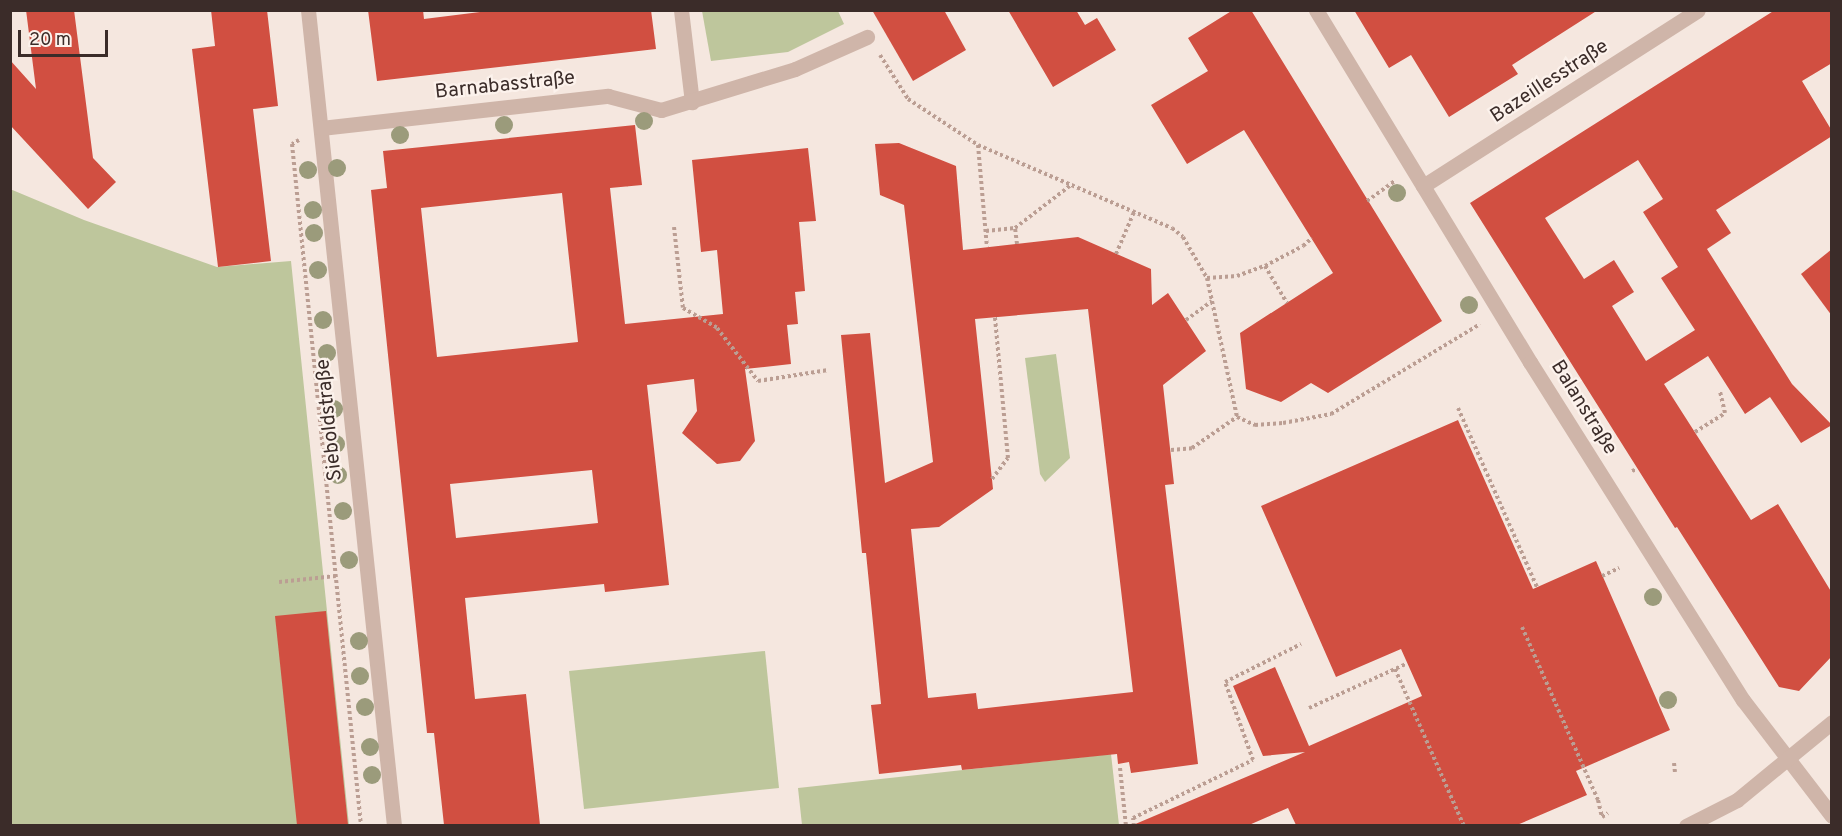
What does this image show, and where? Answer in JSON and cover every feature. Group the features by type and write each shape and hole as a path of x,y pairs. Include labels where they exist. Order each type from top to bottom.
{"street":[{"name":"Sieboldstraße","path":"308,10 394,825"},
{"path":"681,10 692,102"},
{"name":"Balanstraße","path":"1316,10 1500,313 1743,700 1832,816"},
{"name":"Bazeillesstraße","path":"1424,186 1698,10"},
{"name":"Barnabasstraße","path":"321,128 608,96 661,110 795,69 867,37"},
{"path":"1686,825 1737,800 1832,722"}],"path":[{"path":"891,69 908,99 978,145 1172,228 1183,237 1207,278 1237,417"},
{"path":"321,128 292,144 361,825"},
{"path":"978,145 987,247"},
{"path":"1366,201 1412,169"},
{"path":"986,231 1015,228 1071,185"},
{"path":"1116,254 1134,212"},
{"path":"674,227 683,308 717,328 758,381 828,369"},
{"path":"1015,228 1017,244"},
{"path":"1207,278 1237,276 1265,266 1303,246 1312,238"},
{"path":"1265,266 1287,303"},
{"path":"1186,320 1212,301"},
{"path":"1237,417 1255,424 1283,423 1331,414 1500,313"},
{"path":"992,479 1008,458 995,317"},
{"path":"1695,432 1725,413 1720,391"},
{"path":"1458,408 1538,587"},
{"path":"1171,450 1192,448 1237,417"},
{"path":"1602,576 1620,568"},
{"path":"279,582 336,576"},
{"path":"1522,627 1598,800 1602,817 1608,813"},
{"path":"1134,825 1133,818 1252,760 1224,682 1301,644"},
{"path":"1309,708 1406,664"},
{"path":"1395,669 1464,825"},
{"path":"1674,763 1675,772"},
{"path":"1120,768 1126,825"}],"green space":[{"path":"702,11 838,11 844,24 788,52 711,61"},
{"path":"10,189 84,220 217,267 291,261 349,825 11,825"},
{"path":"1056,354 1070,458 1045,482 1040,474 1025,358"},
{"path":"765,651 779,788 584,809 569,671"},
{"path":"1111,754 1119,825 802,825 798,788"}],"building":[{"path":"26,10 74,10 93,158 116,182 88,209 10,125 10,60 36,89"},
{"path":"211,10 267,10 278,106 253,109 271,261 218,267 192,49 215,46"},
{"path":"368,10 423,10 424,19 496,10 651,10 656,49 377,81"},
{"path":"872,10 944,10 966,50 913,81"},
{"path":"1008,10 1076,10 1085,25 1097,18 1116,50 1053,87"},
{"path":"1233,10 1251,10 1442,321 1328,393 1311,383 1281,402 1246,389 1240,333 1333,273 1244,130 1187,164 1151,105 1208,71 1188,38"},
{"path":"1354,10 1598,10 1512,65 1518,74 1449,117 1411,55 1389,68"},
{"path":"1775,10 1832,10 1832,63 1802,81 1832,131 1832,136 1716,210 1731,233 1707,249 1792,384 1832,425 1801,443 1770,397 1745,414 1708,356 1664,384 1751,520 1778,504 1832,593 1832,656 1799,691 1779,687 1677,527 1675,528 1470,203","holes":["1638,160 1663,199 1643,212 1678,267 1661,278 1695,330 1646,361 1612,306 1634,292 1614,260 1584,279 1545,218"]},
{"path":"635,125 642,185 610,188 625,324 723,314 717,250 701,252 692,160 808,148 816,221 799,222 805,291 795,292 798,324 787,325 791,364 745,369 755,441 740,461 717,464 682,433 697,411 694,379 647,385 669,585 605,592 604,584 465,598 475,699 526,694 540,825 444,825 434,733 427,733 371,190 387,188 383,151","holes":["562,193 578,342 437,357 421,208","592,470 598,523 456,538 450,484"]},
{"path":"899,143 956,166 963,250 1078,237 1151,269 1152,305 1168,293 1206,351 1163,385 1174,484 1165,485 1198,764 1131,773 1129,762 1118,764 1117,754 962,770 961,765 879,774 871,705 881,704 866,553 862,553 841,335 870,333 885,483 933,462 904,205 880,195 875,144","holes":["1088,309 1133,692 978,709 976,693 928,698 911,529 939,527 993,489 975,319"]},
{"path":"1832,249 1832,316 1801,274"},
{"path":"1458,420 1533,589 1596,561 1670,730 1576,771 1587,795 1517,825 1296,825 1288,808 1249,825 1133,825 1305,752 1263,756 1233,686 1275,667 1309,746 1422,696 1401,649 1336,677 1261,506"},
{"path":"326,611 348,825 297,825 275,616"}]}
